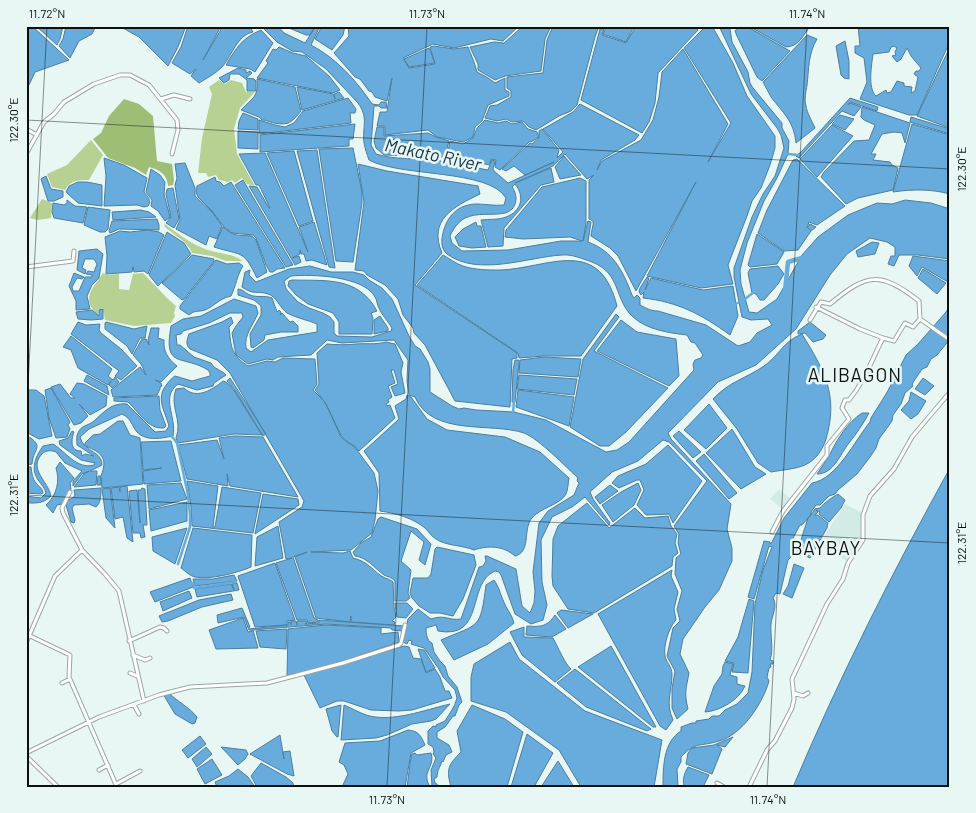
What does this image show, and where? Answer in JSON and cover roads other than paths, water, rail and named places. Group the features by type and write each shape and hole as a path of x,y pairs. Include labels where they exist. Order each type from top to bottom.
{"street":[{"path":"26,154 44,122 64,102 94,84 130,74 149,85 176,117 178,124 172,154"},
{"path":"161,100 174,95 190,98"},
{"path":"26,129 37,134"},
{"path":"26,268 73,261 74,251"},
{"path":"810,320 816,307 821,302 830,304 852,286 875,279 898,285 919,301 920,319 913,327 905,323 894,341 860,329 816,307"},
{"path":"920,319 950,340"},
{"path":"772,532 783,511 827,455 828,446 849,419 842,408 843,404 845,400 849,400 855,393 867,375 884,338"},
{"path":"749,787 792,708 792,678 827,604 843,579 848,562 863,540 863,515 870,496 894,469 912,437 950,392"},
{"path":"70,492 62,508 62,513 82,550 119,591 144,700"},
{"path":"26,643 55,576 82,550"},
{"path":"58,787 26,755 32,749 99,717 144,700 190,687 267,683 343,662 398,645 405,625"},
{"path":"129,641 160,628 164,628 167,631"},
{"path":"28,635 70,654 70,679 117,785 140,771"},
{"path":"132,654 145,660 150,658"},
{"path":"130,673 138,676"},
{"path":"62,683 70,679"},
{"path":"793,692 803,696 808,692"},
{"path":"134,705 139,714"},
{"path":"99,770 108,765"},
{"path":"717,782 724,787"}],"water":[{"path":"26,26 32,26 69,60 35,72 29,85 26,86"},
{"path":"36,26 63,26 57,45"},
{"path":"66,26 94,26 95,28 92,34 79,41 70,58 59,46"},
{"path":"119,26 186,26 168,66 139,37"},
{"path":"188,26 221,26 203,60 223,26 251,26 253,32 247,34 239,41 222,67 199,83 191,76 196,69 190,74 172,63 181,47"},
{"path":"261,26 278,26 284,33 305,43 316,26 320,26 311,45 329,56 345,71 372,104 379,105 381,102 386,102 387,108 374,106 371,145 376,154 397,158 441,161 488,170 490,165 447,157 450,141 463,144 473,138 477,128 485,120 498,123 506,121 512,124 522,122 528,129 537,132 539,137 539,131 542,129 559,150 557,158 563,152 543,129 573,112 580,104 639,135 635,140 601,160 597,170 602,161 641,140 653,120 659,97 662,72 683,49 728,124 708,162 731,123 684,48 706,26 712,26 733,63 747,96 775,136 775,148 770,165 761,188 752,201 728,265 733,284 701,288 647,276 696,182 636,291 618,256 610,248 591,236 593,221 589,219 589,180 594,175 587,179 565,154 553,166 515,183 551,168 554,182 541,185 504,228 503,246 488,247 481,220 503,218 516,211 521,198 515,184 512,187 516,194 516,202 512,209 505,213 475,215 465,218 456,226 450,236 452,243 462,251 508,250 561,241 582,241 570,237 523,239 505,237 506,230 542,187 580,178 586,181 586,224 583,241 588,221 591,222 588,242 611,256 621,270 634,298 637,295 640,298 640,305 651,310 706,325 738,346 750,342 757,333 772,325 768,319 751,320 742,317 734,268 752,217 763,194 775,176 784,148 777,128 751,94 719,26 727,26 730,29 732,42 748,72 750,83 782,123 782,128 789,141 788,154 764,201 747,243 740,270 741,284 749,312 757,313 777,299 802,255 818,237 848,215 877,203 892,204 905,200 931,203 950,209 950,259 899,255 894,266 888,264 891,256 895,256 895,247 887,242 870,238 847,254 830,275 796,329 756,365 718,382 668,433 671,439 731,504 727,529 732,548 732,561 719,590 683,639 680,654 689,673 686,687 688,709 677,719 672,708 672,689 675,671 667,656 673,628 680,621 677,609 682,591 675,574 676,558 681,554 678,543 679,534 674,526 707,481 669,442 663,440 638,461 612,472 590,492 610,523 609,525 585,497 572,507 552,517 541,540 542,582 547,605 543,620 531,624 515,614 501,575 495,571 486,577 474,609 463,627 453,631 438,631 436,625 426,628 427,637 432,643 434,652 445,666 448,676 457,687 462,702 455,716 445,727 437,732 437,738 449,745 452,752 446,755 442,761 437,777 434,779 438,787 432,787 431,770 436,758 433,754 433,747 428,744 428,731 433,726 436,727 436,725 445,721 457,698 455,690 443,677 424,648 411,644 412,641 409,640 407,644 403,642 408,619 418,609 431,619 440,617 461,619 479,567 483,566 486,561 485,556 516,569 522,606 530,613 534,603 533,572 539,523 548,511 574,495 579,483 577,481 578,478 552,453 524,433 449,423 435,418 423,410 415,397 409,395 407,381 408,360 394,340 342,343 327,340 311,355 278,357 273,360 267,359 248,364 236,355 232,333 243,317 242,313 230,313 209,323 183,331 181,334 176,335 177,345 180,345 194,357 211,363 226,375 214,383 213,386 197,390 178,384 173,389 170,395 170,408 174,429 173,436 164,438 145,437 137,432 130,420 122,414 89,429 80,437 85,446 85,443 93,435 100,434 118,421 123,421 130,435 140,438 143,484 102,488 101,477 101,485 97,485 98,476 101,476 103,470 104,460 100,454 86,446 99,456 102,465 90,471 97,471 96,485 74,487 84,474 89,471 82,474 73,486 73,481 82,471 65,463 56,452 48,451 41,455 37,466 40,476 51,496 42,502 26,503 26,496 41,498 46,493 34,471 36,458 43,446 53,444 82,465 94,465 95,463 81,460 60,445 59,441 68,438 72,431 74,432 72,438 73,447 77,451 81,451 82,456 85,454 94,456 77,445 77,434 81,428 92,423 113,406 127,404 155,432 166,431 169,426 161,399 163,389 171,379 175,376 192,381 210,376 208,370 199,365 172,355 169,340 171,326 183,319 201,316 234,299 256,306 258,313 246,343 246,348 251,352 268,340 317,332 317,324 287,313 271,295 253,292 242,287 245,272 250,270 249,275 256,282 289,269 310,266 331,272 353,272 364,275 382,288 392,299 409,336 428,362 430,369 430,392 459,409 514,412 546,420 606,452 617,450 629,442 694,370 693,364 695,360 703,355 687,335 652,328 633,317 622,302 608,273 602,267 592,262 566,255 488,265 459,261 447,254 443,247 442,236 447,221 454,212 464,206 477,204 504,205 506,198 497,189 482,182 401,169 369,160 364,143 364,118 358,103 326,69 302,52 292,51 277,42","holes":["539,138 532,144 530,143 502,169 506,171 514,166 525,175 554,162 508,183 494,171 495,161 492,160 490,164 491,159 496,160 495,167 500,170 529,142","291,276 337,278 360,285 369,290 375,297 380,310 392,328 391,331 372,337 337,336 334,333 334,322 330,317 298,302 286,289 284,281"]},
{"path":"284,26 315,26 310,35 306,35"},
{"path":"322,26 345,26 343,35 332,50 315,39"},
{"path":"348,26 519,26 503,41 491,39 454,48 433,44 403,58 409,68 435,64 430,47 454,49 468,47 477,72 495,83 505,78 505,90 509,92 509,96 488,105 482,121 475,127 473,137 463,142 437,137 428,130 385,135 385,126 377,126 380,112 387,112 392,78 387,101 375,97 334,53 349,36"},
{"path":"523,26 551,26 545,39 541,71 505,76 495,80 478,70 478,64 470,47 494,42 504,43"},
{"path":"553,26 599,26 577,105 571,111 536,130 529,127 523,121 512,122 506,119 497,121 485,118 490,106 497,105 511,97 511,91 507,88 507,77 543,73 547,40"},
{"path":"607,26 634,26 626,42 603,34"},
{"path":"636,26 695,26 698,30 658,73 655,103 649,122 642,133 581,100 600,29 604,29 602,35 626,43"},
{"path":"739,26 746,26 790,51 762,81 757,77 737,36 735,31"},
{"path":"753,26 810,26 797,43 786,47 752,28"},
{"path":"858,26 950,26 950,41 917,115 909,115 860,99 867,82 864,58 855,53 855,46 860,46","holes":["894,46 897,48 896,55 892,56 897,62 901,59 907,48 921,68 914,74 918,77 915,91 911,93 912,87 904,86 904,83 897,81 891,92 887,93 886,90 876,96 871,82 873,54 889,52 891,47"]},
{"path":"261,30 273,43 255,72 250,69 226,65 240,44 249,36"},
{"path":"807,35 817,39 810,56 805,98 807,111 815,128 796,143 790,123 771,97 763,82"},
{"path":"845,41 849,61 849,79 841,75 836,46"},
{"path":"279,47 306,56 329,76 340,90 333,93 257,78 268,63 266,61 273,49 276,50"},
{"path":"950,47 950,128 917,116"},
{"path":"429,48 435,63 409,67 404,59"},
{"path":"238,68 246,70 246,73 250,71 252,73 246,78 256,81 256,91 247,91 247,80 239,74 230,74 229,80 224,83 219,78"},
{"path":"257,79 295,87 301,111 292,120 283,124 262,120 241,110 256,93"},
{"path":"297,87 333,94 335,99 334,94 339,92 344,98 302,110"},
{"path":"348,98 356,109 355,113 350,113 351,123 259,134 259,120 285,127 294,123 303,111"},
{"path":"850,98 878,107 877,111 850,102 848,105 850,103 861,107 854,116 842,111 799,158 796,156 801,152"},
{"path":"862,107 910,123 905,143 902,133 882,134 871,154 876,154 873,160 890,162 898,168 893,190 858,198 846,204 821,177 854,141 869,140 875,125 861,117"},
{"path":"243,113 258,119 258,130 238,129"},
{"path":"840,115 854,119 845,130 832,124"},
{"path":"911,117 950,129 950,134 910,122"},
{"path":"355,124 353,139 349,139 349,146 260,152 260,135"},
{"path":"912,124 950,135 950,194 922,190 893,192"},
{"path":"832,125 853,136 817,177 800,159"},
{"name":"Makato River","path":"377,127 384,127 384,136 428,133 449,141 445,157 384,155 376,148 374,141"},
{"path":"238,131 258,132 258,149 238,148"},
{"path":"353,148 362,192 362,203 353,262 336,261 319,149"},
{"path":"317,150 335,268 329,267 297,151"},
{"path":"294,151 313,221 299,226 267,153"},
{"path":"265,153 308,252 299,227 314,222 327,265 312,260 306,261 304,254 301,254 300,250 300,254 292,258 299,256 301,262 295,265 249,186 257,187 270,208 259,185 256,185 239,154"},
{"path":"564,156 581,175 560,179 555,167"},
{"path":"104,158 124,165 147,178 144,192 150,201 148,206 104,206 106,176"},
{"path":"797,159 845,206 817,225 809,222 807,228 810,224 816,227 798,250 784,251 758,233 767,210 793,160"},
{"path":"185,163 195,188 195,196 212,212 222,226 217,239 209,236 206,245 176,229 180,220 175,185 177,178 175,164"},
{"path":"358,164 387,171 478,186 480,194 452,210 441,223 438,232 442,253 415,285 517,353 517,358 512,359 510,407 455,401 425,345 414,333 413,328 403,315 398,299 385,285 367,275 364,271 355,270 364,202"},
{"path":"151,169 160,175 165,182 164,194 170,217 165,221 158,211 151,206 152,200 146,192"},
{"path":"46,176 51,189 63,191 63,197 54,201 48,201 41,179"},
{"path":"215,177 216,181 224,186 231,182 285,268 270,272 256,238 253,235 232,233 224,227 198,197 196,192 197,186"},
{"path":"243,180 293,265 286,267 235,185"},
{"path":"78,182 102,185 102,206 78,203 66,192 69,186"},
{"path":"173,188 179,219 174,228 166,223 171,217 166,194 167,189"},
{"path":"67,200 75,206 87,207 83,223 54,218 52,212 53,203 64,205 67,203"},
{"path":"88,207 110,210 108,229 105,232 100,232 84,225"},
{"path":"141,210 149,212 156,217 113,220 112,212"},
{"path":"157,219 159,230 119,229 110,233 109,231 112,221"},
{"path":"476,222 477,226 481,226 486,247 472,248 459,246 455,237 463,229"},
{"path":"223,227 233,234 252,236 256,240 267,272 257,278 248,262 241,255 214,247"},
{"path":"148,230 164,235 148,274 144,271 134,272 133,267 132,272 106,274 105,237 120,231"},
{"path":"167,232 184,243 191,254 158,286 149,275"},
{"path":"757,234 784,252 777,264 750,267 748,265"},
{"path":"872,242 879,243 875,254 858,257 856,251"},
{"path":"97,249 103,254 99,278 92,285 87,296 90,309 76,310 76,301 69,286 74,273 84,277 82,279 77,278 72,287 73,291 79,291 85,277 92,277 92,275 86,274 88,271 94,272 97,264 94,259 85,259 82,268 86,270 85,274 77,270 79,251"},
{"path":"192,255 214,259 214,261 182,300 162,283"},
{"path":"443,255 463,266 486,270 512,269 549,262 583,262 597,269 608,283 617,306 581,356 519,358 518,353 417,285"},
{"path":"913,256 950,261 950,280 948,282 922,267 917,276 909,266"},
{"path":"216,260 227,264 239,263 243,266 231,296 205,310 189,315 180,309 180,306"},
{"path":"778,266 784,274 764,300 760,300 756,294 752,293 748,273 750,269"},
{"path":"923,269 946,283 937,294 918,278"},
{"path":"647,277 649,278 645,290 651,278 703,290 733,286 738,316 730,335 689,310 643,298 644,292 641,295 639,292"},
{"path":"289,281 329,281 351,286 360,292 377,311 371,313 373,318 372,334 339,334 339,322 333,313 308,304 296,295 288,286"},
{"path":"238,289 253,296 272,298 277,312 279,310 281,312 280,315 282,313 290,322 293,321 298,326 298,332 281,332 265,335 264,340 253,348 251,347 250,334 261,315 261,306 254,300 238,295"},
{"path":"950,305 950,339 937,355 931,359 927,367 922,369 912,384 913,386 905,393 901,404 879,439 876,448 857,474 835,494 829,496 820,505 816,505 811,515 800,525 792,540 794,546 791,549 791,557 788,560 780,594 776,593 773,598 775,607 771,624 772,651 770,660 773,661 773,664 770,664 771,667 767,677 769,681 757,708 743,725 728,738 695,746 686,752 681,757 681,762 677,769 678,787 663,787 667,749 675,736 681,731 681,727 696,723 696,721 709,719 712,716 719,716 725,710 737,704 748,693 752,672 755,604 763,570 772,547 769,546 754,599 748,597 764,541 770,542 770,544 772,542 784,518 812,483 830,474 845,458 870,422 890,387 896,368 900,367 906,355 918,344"},
{"path":"103,309 103,319 78,319 76,312 92,310 99,316 99,310"},
{"path":"616,314 619,317 594,351 668,388 626,432 609,446 600,446 570,427 583,359"},
{"path":"380,316 388,331 374,334 374,320"},
{"path":"231,317 233,323 229,327 233,350 238,358 248,366 267,361 275,362 283,358 315,359 317,384 313,390 325,402 341,437 354,446 374,473 378,491 372,533 351,550 311,552 343,553 350,551 353,558 363,562 381,576 392,581 396,617 392,621 395,622 394,625 351,622 351,616 350,622 316,618 295,557 307,552 293,557 314,618 318,622 308,623 307,620 297,620 276,563 292,558 286,559 279,522 302,507 304,501 230,373 217,360 190,349 187,344 189,334"},
{"path":"621,320 637,332 676,339 679,376 669,386 597,351"},
{"path":"78,322 86,325 100,324 99,330 101,333 121,349 137,366 121,380 115,376 119,371 71,334"},
{"path":"106,322 134,329 147,326 145,338 140,338 132,354 127,346 105,329"},
{"path":"810,322 826,335 823,339 813,342 805,333 798,334 798,331"},
{"path":"151,328 159,328 158,338 164,340 164,348 167,354 177,366 161,382 155,380 161,383 162,386 157,395 113,397 111,390 140,367 146,375 141,364 133,355 142,339 146,339 149,345 148,340"},
{"path":"802,334 817,359 827,383 831,409 830,423 823,447 812,460 797,468 771,472 758,463 737,429 713,399 732,384 764,366 785,345"},
{"path":"71,336 112,369 108,376 113,380 115,377 119,382 112,388 109,385 111,381 108,385 78,368 71,350 63,347"},
{"path":"386,342 395,344 403,363 401,372 405,393 395,396 391,387 398,384 394,370 391,370 395,383 388,386 392,397 386,404 387,406 390,405 395,418 359,451 343,437 327,407 315,390 319,384 317,353 327,344 345,345"},
{"path":"544,357 581,359 578,377 519,373 520,360"},
{"path":"515,360 519,360 519,363 515,402 512,402 513,370"},
{"path":"87,375 107,386 109,395 84,381"},
{"path":"519,375 577,379 574,395 517,389"},
{"path":"230,378 266,434 263,436 236,392 227,381"},
{"path":"923,378 934,386 925,395 915,389"},
{"path":"223,381 235,392 262,435 234,434 178,443 176,438 178,425 174,401 176,389 184,388 189,392 199,393 214,388"},
{"path":"77,383 84,384 107,396 106,406 90,415 79,404 88,416 81,423 74,425 51,387 60,384 71,398 75,398 70,394"},
{"path":"51,388 70,422 67,437 56,438 49,418 45,390"},
{"path":"26,390 36,390 44,396 52,436 39,439 26,432"},
{"path":"518,390 574,397 569,426 516,407"},
{"path":"911,392 926,401 918,414 911,419 901,410 909,401"},
{"path":"407,395 411,397 427,419 447,430 505,437 540,452 569,478 567,492 563,498 531,519 527,529 525,546 520,554 515,556 506,550 496,547 474,550 444,543 415,521 380,511 379,473 364,451 399,419 395,406 406,399"},
{"path":"159,396 160,410 166,426 164,428 158,428 148,423 128,402 114,401 114,398"},
{"path":"709,404 727,428 706,449 684,430"},
{"path":"862,413 869,413 836,463 828,471 817,474 843,431"},
{"path":"732,429 755,467 766,474 741,489 706,453"},
{"path":"679,431 701,452 693,458 673,436"},
{"path":"26,435 36,442 37,448 32,464 26,465"},
{"path":"234,436 263,437 298,497 230,486 227,474 228,486 187,479 178,445 217,440 224,459 219,438"},
{"path":"171,441 181,481 144,484 143,471 162,468 143,470 141,442"},
{"path":"668,445 702,481 673,523 669,514 646,515 637,505 644,490 640,480 619,488 612,483 618,476 646,464"},
{"path":"704,454 737,493 729,499 696,461"},
{"path":"60,462 74,478 70,483 71,489 62,504 57,505 53,513 46,505 53,497 57,488 56,468"},
{"path":"26,467 31,467 32,475 43,493 26,493"},
{"path":"950,468 950,787 793,787 867,625"},
{"path":"187,481 218,486 213,527 215,527 222,487 261,493 253,533 192,526"},
{"path":"181,483 187,499 149,509 147,485"},
{"path":"638,483 641,490 634,505 613,522 602,505"},
{"path":"610,485 618,491 600,504 595,497"},
{"path":"127,486 133,542 127,538 123,517 115,519 111,488 119,487 120,492 120,487"},
{"path":"101,488 100,501 96,507 89,504 74,505 72,508 75,520 74,523 71,522 66,505 68,500 75,495 74,490"},
{"path":"110,488 115,528 106,518 102,489"},
{"path":"145,489 147,525 143,525 145,537 141,538 140,533 133,533 129,491 137,490 140,523 138,490"},
{"path":"263,494 298,499 299,505 255,534"},
{"path":"838,494 845,500 829,522 816,510 818,512 815,515 818,515 828,523 810,558 797,552 808,518 815,509 820,508"},
{"path":"187,502 187,521 151,531 149,510"},
{"path":"587,503 609,528 635,508 645,518 668,516 671,526 677,534 675,543 678,553 673,557 672,566 594,613 568,609 553,586 552,576 553,539 558,526"},
{"path":"381,517 417,529 431,544 425,565 419,560 424,542 411,531 401,561 411,570 408,593 410,598 406,601 395,601 395,581 384,575 367,561 355,556 353,552 361,543 371,537 378,519"},
{"path":"278,526 283,558 255,566 257,537"},
{"path":"187,528 175,564 153,551 152,537"},
{"path":"193,528 252,535 251,567 216,577 201,578 189,575 181,568"},
{"path":"437,547 474,555 476,565 463,599 453,616 430,613 419,606 410,593 413,578 428,578 431,574 435,549"},
{"path":"275,563 295,620 287,621 287,625 255,627 238,576"},
{"path":"794,564 804,568 792,598 783,594 788,586"},
{"path":"672,570 671,576 678,592 674,609 676,620 669,632 665,647 666,658 672,671 669,708 673,720 666,730 660,726 598,614"},
{"path":"234,575 237,581 195,586 193,579 213,579"},
{"path":"190,578 193,587 155,602 150,592"},
{"path":"494,580 514,623 488,644 454,660 441,640 464,631 476,623 482,610 486,585"},
{"path":"237,583 239,590 197,597 195,589 231,584 234,590 232,584"},
{"path":"189,591 192,598 163,611 160,602"},
{"path":"231,594 233,600 202,607 168,621 162,622 159,616 199,600"},
{"path":"749,599 754,601 748,673 732,672 734,663 725,661 738,637"},
{"path":"395,603 407,603 413,609 406,618 397,617"},
{"path":"242,608 250,627 248,628 244,617 218,623 217,615"},
{"path":"561,610 593,614 568,628 557,613"},
{"path":"555,615 566,629 552,637 526,635 527,626 543,625 549,622"},
{"path":"243,618 248,632 252,631 248,629 288,625 288,622 291,625 291,621 296,621 297,625 297,621 306,621 307,623 305,624 319,623 319,620 404,626 402,631 392,630 391,628 326,624 253,630 258,648 216,649 209,630"},
{"path":"326,625 381,628 381,634 398,632 399,642 343,661 287,676 288,629"},
{"path":"524,627 524,637 553,638 571,669 555,682 522,655 510,632"},
{"path":"287,629 286,649 260,647 256,631"},
{"path":"510,642 519,659 585,711 662,740 654,787 581,787 559,750 506,712 471,701 471,677 474,664"},
{"path":"404,646 409,647 413,658 421,659 426,673 435,669 445,691 449,691 452,698 412,710 399,711 371,710 344,701 337,701 320,708 304,675"},
{"path":"611,646 656,727 653,727 578,667"},
{"path":"418,649 424,650 435,668 426,672"},
{"path":"725,662 733,664 730,675 737,677 737,684 745,686 738,696 728,704 705,712 714,686 722,674"},
{"path":"575,669 651,729 647,731 586,707 557,683"},
{"path":"169,693 191,710 197,717 195,723 192,724 175,714 163,694"},
{"path":"450,704 436,719 431,721 412,724 376,738 341,740 344,705 366,715 386,718 408,715"},
{"path":"341,705 337,737 332,731 326,709"},
{"path":"472,705 505,719 523,732 507,787 451,787 449,768 453,760 461,752 457,731"},
{"path":"408,730 419,734 425,745 411,753 405,787 342,787 348,774 344,765 339,762 345,743 380,741"},
{"path":"527,734 553,753 534,787 511,787"},
{"path":"280,735 284,759 283,752 290,751 294,776 250,754"},
{"path":"200,736 206,744 188,758 182,750"},
{"path":"733,737 725,747 717,745 722,749 712,774 686,764 688,753 692,748 714,745"},
{"path":"206,747 212,754 197,767 192,759"},
{"path":"221,747 246,750 248,754 238,765"},
{"path":"415,753 417,755 431,753 432,761 427,776 430,787 407,787 411,757"},
{"path":"212,759 222,775 205,784 197,769"},
{"path":"558,761 574,787 541,787"},
{"path":"261,763 286,777 293,783 294,787 257,787 251,776"},
{"path":"688,767 709,775 703,787 684,786 685,773"},
{"path":"238,769 248,777 255,787 217,787 215,782 229,776"}],"waterway":[{"path":"788,154 798,155"},
{"path":"785,291 788,262 805,257"},
{"path":"734,305 754,292"},
{"path":"513,414 514,400"},
{"path":"170,434 177,443 188,495 190,515 190,527 178,564"},
{"path":"190,584 193,583 194,588 236,582"}],"district":[{"name":"ALIBAGON","path":"855,375"},
{"name":"BAYBAY","path":"826,548"}]}
